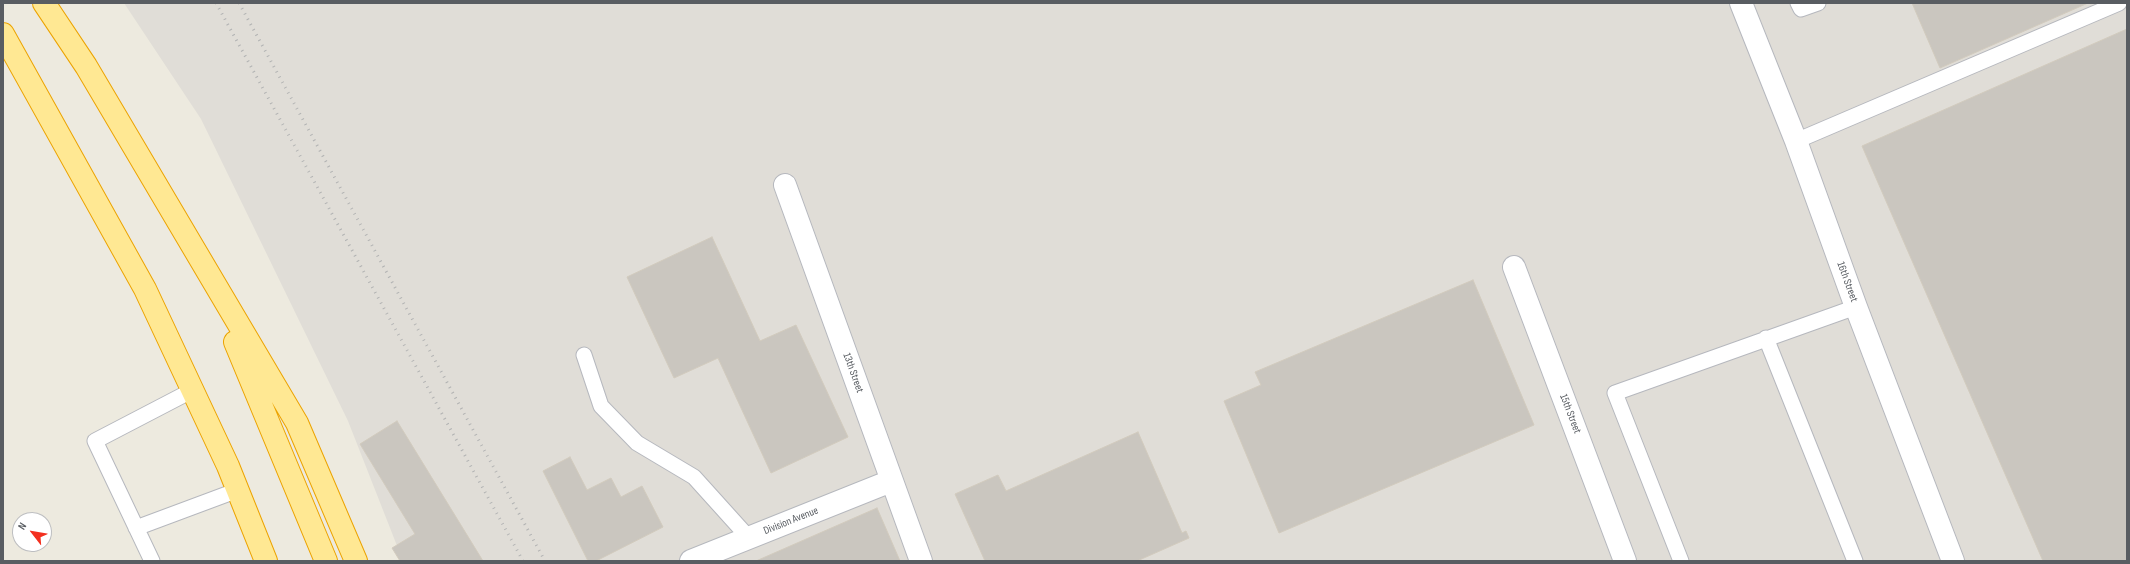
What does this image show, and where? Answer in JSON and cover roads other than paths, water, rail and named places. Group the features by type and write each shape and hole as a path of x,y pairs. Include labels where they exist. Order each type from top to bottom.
{"highway":[{"path":"44,3 86,66 297,423 356,561"},
{"path":"3,34 145,289 238,490 266,561"},
{"path":"169,208 240,352 326,561"}],"street":[{"name":"16th Street","path":"1742,3 1796,141 1856,307 1953,561"},
{"name":"13th Street","path":"785,185 921,561"},
{"name":"15th Street","path":"1514,267 1625,561"},
{"name":"Division Avenue","path":"691,561 892,481"}],"lane":[{"path":"1798,3 1801,9 1818,3"},
{"path":"1796,141 2118,3"},
{"path":"1681,561 1615,393 1856,307"},
{"path":"1766,338 1855,561"},
{"path":"584,354 601,406 636,443 694,477 749,538"},
{"path":"152,561 95,441 193,390"},
{"path":"136,528 238,490"}],"railway":[{"path":"216,3 523,561"},
{"path":"239,3 545,561"}]}
